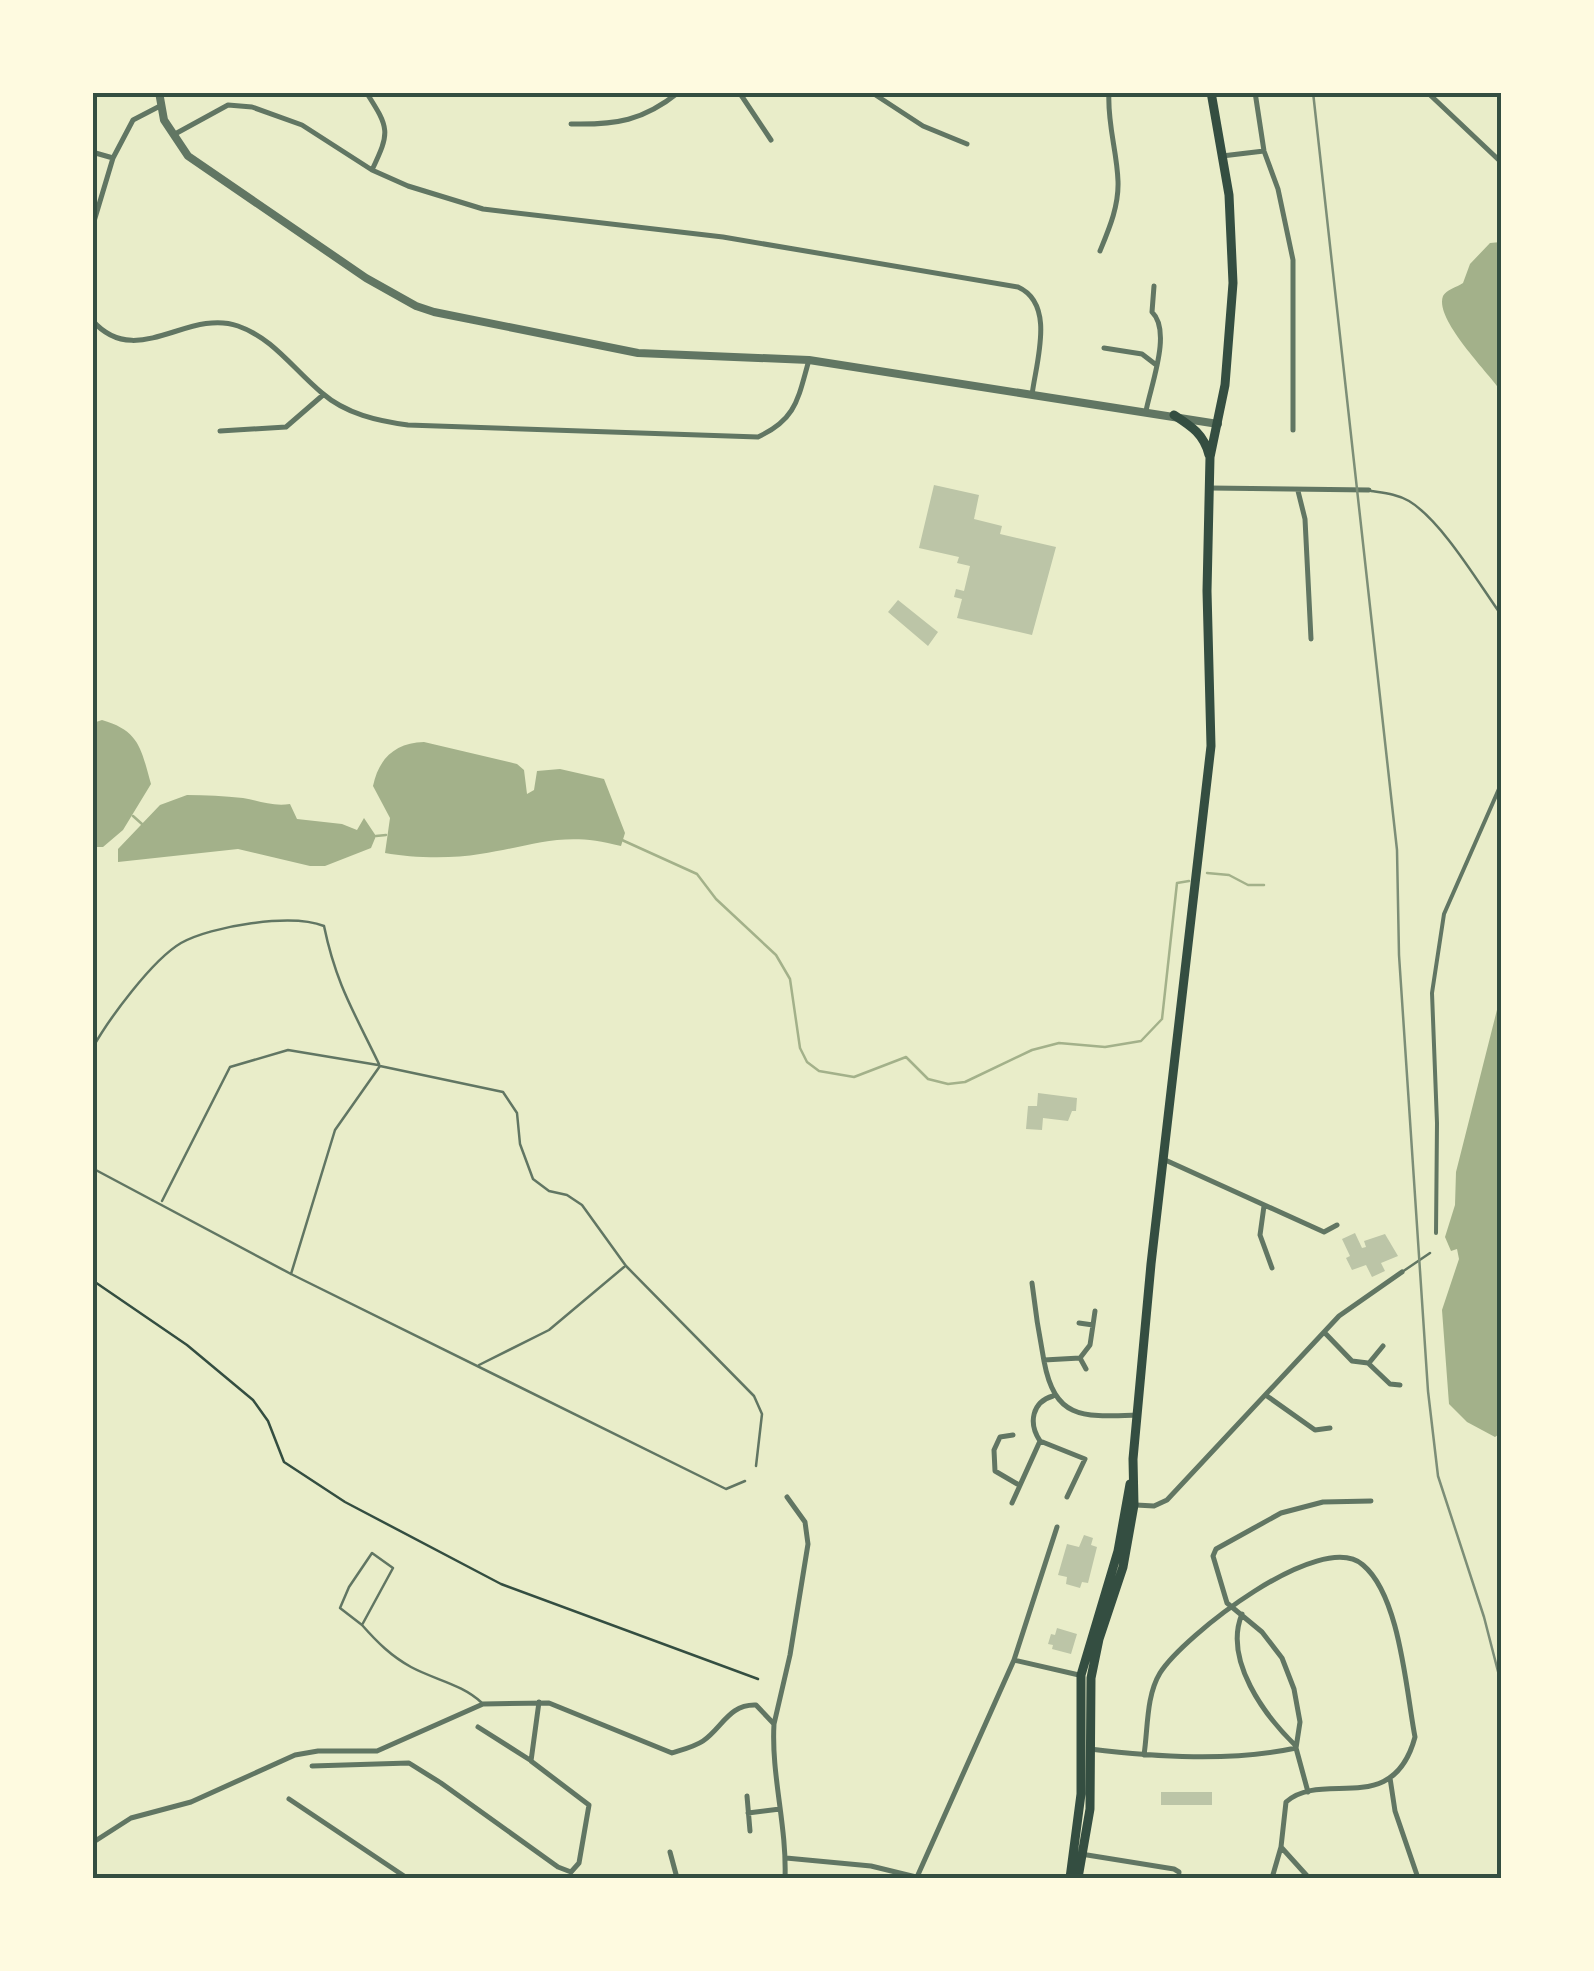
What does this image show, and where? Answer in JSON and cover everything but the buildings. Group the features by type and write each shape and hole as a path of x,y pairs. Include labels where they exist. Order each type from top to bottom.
{"main road":[{"path":"1078,1878 1087,1750 1086,1676 1123,1567 1136,1415 1212,746 1206,590 1210,457 1225,384 1233,283 1229,195 1210,92"},
{"path":"1174,415 1206,442 1210,457"},
{"path":"1070,1878 1079,1853"}],"street":[{"path":"158,92 172,136 188,156 366,278 416,306 638,353 809,360 1218,424"},
{"path":"366,92 385,126 387,138 372,170"},
{"path":"571,124 624,122 662,106 679,92"},
{"path":"739,92 770,140"},
{"path":"871,92 923,126 966,144"},
{"path":"1100,251 1114,218 1118,182 1109,92"},
{"path":"1255,92 1264,151 1278,189 1294,260 1293,430"},
{"path":"1427,92 1502,163"},
{"path":"172,136 228,105 252,107 302,125 372,170 440,198 532,217 706,234 1018,287 1036,300 1041,319 1032,394"},
{"path":"92,228 113,158 133,120 160,106"},
{"path":"1222,156 1264,151"},
{"path":"92,152 113,158"},
{"path":"1146,412 1163,339 1160,319 1152,312 1154,286"},
{"path":"92,320 109,336 130,341 204,324 236,324 271,345 324,395 375,421 408,425 758,437 790,416 798,402 809,360"},
{"path":"1104,348 1142,354 1155,364"},
{"path":"220,431 286,427 324,395"},
{"path":"1210,488 1368,490"},
{"path":"1298,490 1306,519 1311,639"},
{"path":"1436,1232 1432,994 1444,914 1502,782"},
{"path":"1164,1159 1324,1232 1337,1225"},
{"path":"1264,1206 1260,1234 1272,1268"},
{"path":"1129,1504 1154,1506 1167,1500 1324,1332 1362,1297 1402,1272"},
{"path":"1032,1283 1046,1382 1053,1396 1065,1407 1083,1414 1136,1415"},
{"path":"1080,1358 1090,1344 1096,1311"},
{"path":"1079,1323 1094,1324"},
{"path":"1324,1332 1352,1361 1368,1363 1390,1384 1400,1385"},
{"path":"1368,1363 1383,1346"},
{"path":"1044,1360 1080,1358"},
{"path":"1080,1358 1086,1369"},
{"path":"1053,1396 1042,1399 1032,1423 1040,1440 1084,1459 1066,1497"},
{"path":"1267,1396 1315,1430 1330,1428"},
{"path":"1013,1435 1000,1437 994,1450 995,1471 1019,1485"},
{"path":"1012,1503 1040,1440"},
{"path":"785,1878 782,1809 772,1751 808,1544 805,1522 787,1497"},
{"path":"1308,1792 1296,1747 1300,1722 1294,1688 1282,1658 1262,1632 1224,1596 1212,1562 1216,1549 1281,1514 1323,1502 1371,1500"},
{"path":"786,1858 871,1866 918,1878 1014,1660 1057,1527"},
{"path":"1144,1755 1152,1695 1162,1669 1233,1606 1276,1578 1336,1556 1361,1562 1374,1577 1391,1612 1415,1737 1412,1749 1397,1774 1390,1778 1356,1790 1300,1792 1286,1802 1281,1848 1272,1878"},
{"path":"1242,1614 1239,1647 1244,1672 1261,1706 1296,1747"},
{"path":"1014,1660 1086,1676"},
{"path":"92,1843 131,1818 191,1802 295,1755 376,1751 482,1704 540,1702 672,1753 702,1742 736,1708 756,1706 774,1724"},
{"path":"532,1761 540,1702"},
{"path":"312,1766 409,1763 558,1867 571,1872 579,1863 589,1805 532,1761 478,1727"},
{"path":"1087,1750 1252,1756 1296,1747"},
{"path":"1390,1778 1395,1812 1418,1878"},
{"path":"746,1796 750,1830"},
{"path":"290,1800 406,1878"},
{"path":"748,1813 782,1809"},
{"path":"1281,1848 1309,1878"},
{"path":"670,1852 677,1878"},
{"path":"1079,1853 1174,1868 1179,1872 1178,1878"}],"lane":[{"path":"1368,490 1413,503 1449,542 1502,616"},
{"path":"92,1049 154,968 181,943 265,922 296,922 324,926 341,989 380,1066"},
{"path":"161,1202 230,1067 288,1050 503,1092 517,1113 520,1144 533,1179 549,1191 582,1205 626,1266 754,1396 762,1414 756,1466"},
{"path":"291,1274 335,1130 380,1066"},
{"path":"92,1168 291,1274 726,1489 745,1481"},
{"path":"1402,1272 1430,1254"},
{"path":"477,1366 549,1330 626,1266"},
{"path":"362,1625 393,1568 372,1553 340,1608 387,1652 411,1667 469,1691 482,1704"}],"path":[{"path":"92,1280 188,1344 252,1400 268,1421 284,1462 345,1502 501,1584 758,1678"}],"shaded area":[{"path":"1502,242 1501,391 1454,331 1442,306 1443,296 1463,283 1470,264 1490,243"},
{"path":"102,720 132,736 151,784 123,830 103,847 92,847 93,723"},
{"path":"424,742 517,764 524,770 527,794 534,790 537,771 560,769 604,779 625,833 621,846 565,839 457,857 385,853 390,818 373,786 376,776 384,760 397,749"},
{"path":"187,795 290,804 297,819 342,824 357,830 364,818 376,836 371,848 325,866 238,849 118,862 118,849 160,805"},
{"path":"1501,994 1502,1432 1495,1437 1467,1422 1449,1404 1442,1310 1459,1259 1457,1249 1451,1251 1445,1237 1455,1205 1456,1172"}],"waterway":[{"path":"133,816 142,824"},
{"path":"376,836 386,835"},
{"path":"622,840 697,874 716,899 776,955 790,979 800,1048 807,1062 819,1071 854,1077 906,1057 928,1079 948,1084 965,1082 1032,1050 1059,1043 1105,1047 1141,1041 1162,1019 1177,883 1189,881"},
{"path":"1207,873 1229,875 1248,885 1264,885"}],"railway":[{"path":"1313,92 1397,850 1399,955 1428,1391 1438,1476 1484,1617 1502,1687"}]}
